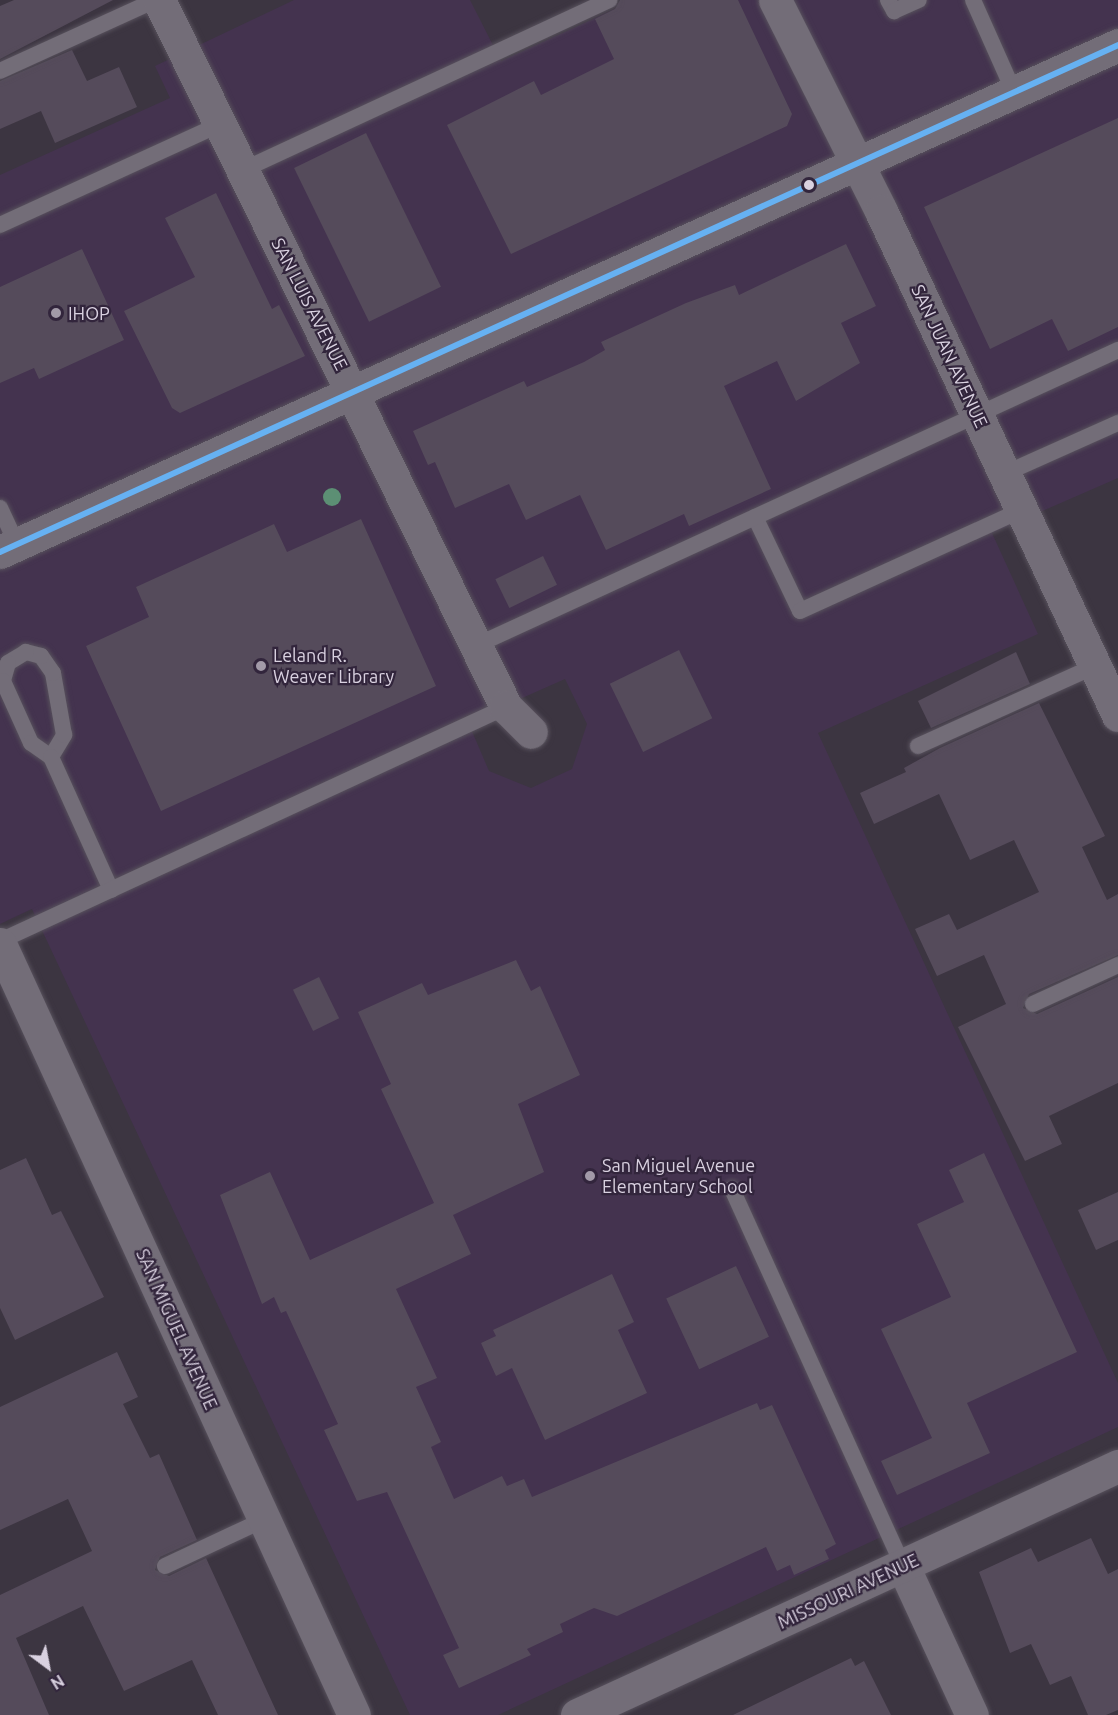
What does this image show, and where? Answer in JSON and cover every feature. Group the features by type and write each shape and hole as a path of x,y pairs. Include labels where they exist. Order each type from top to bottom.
{"street":[{"name":"SAN LUIS AVENUE","path":"157,0 354,391 506,707 531,732"},
{"name":"SAN JUAN AVENUE","path":"775,0 858,162 977,415 1024,509 1118,715"},
{"path":"9,548 1118,45"},
{"name":"SAN MIGUEL AVENUE","path":"0,942 354,1715"},
{"name":"MISSOURI AVENUE","path":"577,1715 1118,1466"},
{"path":"903,1566 972,1715"}],"lane":[{"path":"0,71 157,0"},
{"path":"243,170 609,0"},
{"path":"888,0 894,11 919,0"},
{"path":"973,0 1014,92"},
{"path":"0,225 221,124"},
{"path":"477,645 1118,350"},
{"path":"1006,473 1118,423"},
{"path":"0,508 9,548"},
{"path":"755,517 800,611 1024,509"},
{"path":"51,757 64,735 53,673 41,656 26,652 8,663 3,681 31,743 51,757 111,890"},
{"path":"918,746 1095,666"},
{"path":"0,942 506,707"},
{"path":"1033,1004 1118,965"},
{"path":"732,1189 903,1566"},
{"path":"165,1566 263,1520"}],"shaded area":[{"path":"294,0 470,0 501,61 635,0 1118,0 1118,478 992,533 1038,634 818,733 1118,1383 1118,1427 498,1715 410,1715 32,909 0,924 0,175 170,98 155,66","holes":["565,679 587,724 572,769 531,788 489,771 468,722"]}],"building":[{"path":"14,0 113,0 0,59 0,6"},
{"path":"620,0 738,0 792,114 787,126 511,254 447,125 534,81 541,95 614,59 595,19 615,9"},
{"path":"72,50 87,81 119,67 137,107 55,143 41,111 0,129 0,81"},
{"path":"1118,118 1118,327 1068,351 1052,319 990,349 924,207"},
{"path":"366,133 441,287 369,322 294,168"},
{"path":"216,193 272,309 279,305 305,356 180,413 172,408 124,311 195,277 165,218"},
{"path":"846,244 876,306 841,323 860,363 796,401 777,361 724,386 771,489 689,526 684,514 606,550 580,495 526,520 509,484 455,508 435,462 428,465 413,431 524,381 527,387 584,362 605,350 601,342 686,303 735,285 739,295"},
{"name":"IHOP","path":"82,249 124,340 39,379 34,368 0,383 0,287"},
{"name":"Leland R. Weaver Library","path":"361,519 436,686 161,811 86,646 149,617 136,587 274,524 287,552"},
{"path":"543,556 557,585 509,608 495,579"},
{"path":"679,650 712,718 643,752 610,684"},
{"path":"1016,652 1030,684 931,728 918,701"},
{"path":"1039,703 1105,836 1082,847 1107,900 1118,894 1118,955 1029,994 1023,1008 1037,1014 1118,977 1118,1083 1049,1116 1062,1144 1025,1161 958,1027 1006,1004 984,955 937,976 915,929 949,914 957,930 1039,892 1014,840 970,860 939,794 874,824 860,793 906,772 904,768 940,748"},
{"path":"516,960 531,991 540,986 580,1075 518,1104 544,1172 453,1215 471,1254 396,1289 437,1378 416,1387 441,1442 431,1447 454,1499 502,1476 507,1486 524,1479 532,1497 757,1403 760,1410 772,1405 836,1544 825,1550 829,1559 794,1575 790,1565 777,1571 766,1547 617,1616 594,1608 560,1624 563,1632 527,1649 531,1655 459,1688 443,1655 459,1648 387,1492 357,1501 324,1430 338,1424 286,1311 281,1313 274,1297 262,1304 220,1195 270,1172 310,1260 434,1203 381,1089 391,1084 358,1012 422,983 428,995"},
{"path":"319,977 339,1018 313,1031 293,990"},
{"path":"984,1153 1077,1352 967,1403 990,1453 897,1495 881,1461 932,1438 881,1329 951,1297 917,1224 964,1202 949,1170"},
{"path":"26,1158 52,1215 61,1211 104,1297 15,1340 0,1308 0,1170"},
{"path":"1118,1192 1118,1240 1096,1250 1078,1210"},
{"path":"736,1266 769,1337 699,1369 666,1299"},
{"path":"612,1274 634,1322 618,1330 647,1393 545,1440 512,1368 496,1376 481,1343 496,1336 493,1330"},
{"path":"117,1352 138,1397 123,1404 150,1458 159,1454 197,1540 160,1557 155,1570 169,1576 206,1558 278,1715 218,1715 192,1660 124,1691 83,1606 16,1638 49,1715 0,1715 0,1595 92,1551 68,1499 0,1530 0,1407"},
{"path":"1091,1538 1108,1574 1118,1569 1118,1710 1106,1715 1088,1715 1071,1676 1050,1685 1031,1644 1010,1653 979,1572 1031,1548 1038,1562"},
{"path":"851,1658 855,1666 864,1661 891,1715 733,1715"}],"transit line":[{"path":"0,552 1118,45"}],"place":[{"name":"IHOP","path":"56,313"},
{"name":"Leland R. Weaver Library","path":"261,666"},
{"name":"San Miguel Avenue Elementary School","path":"590,1176"}]}
